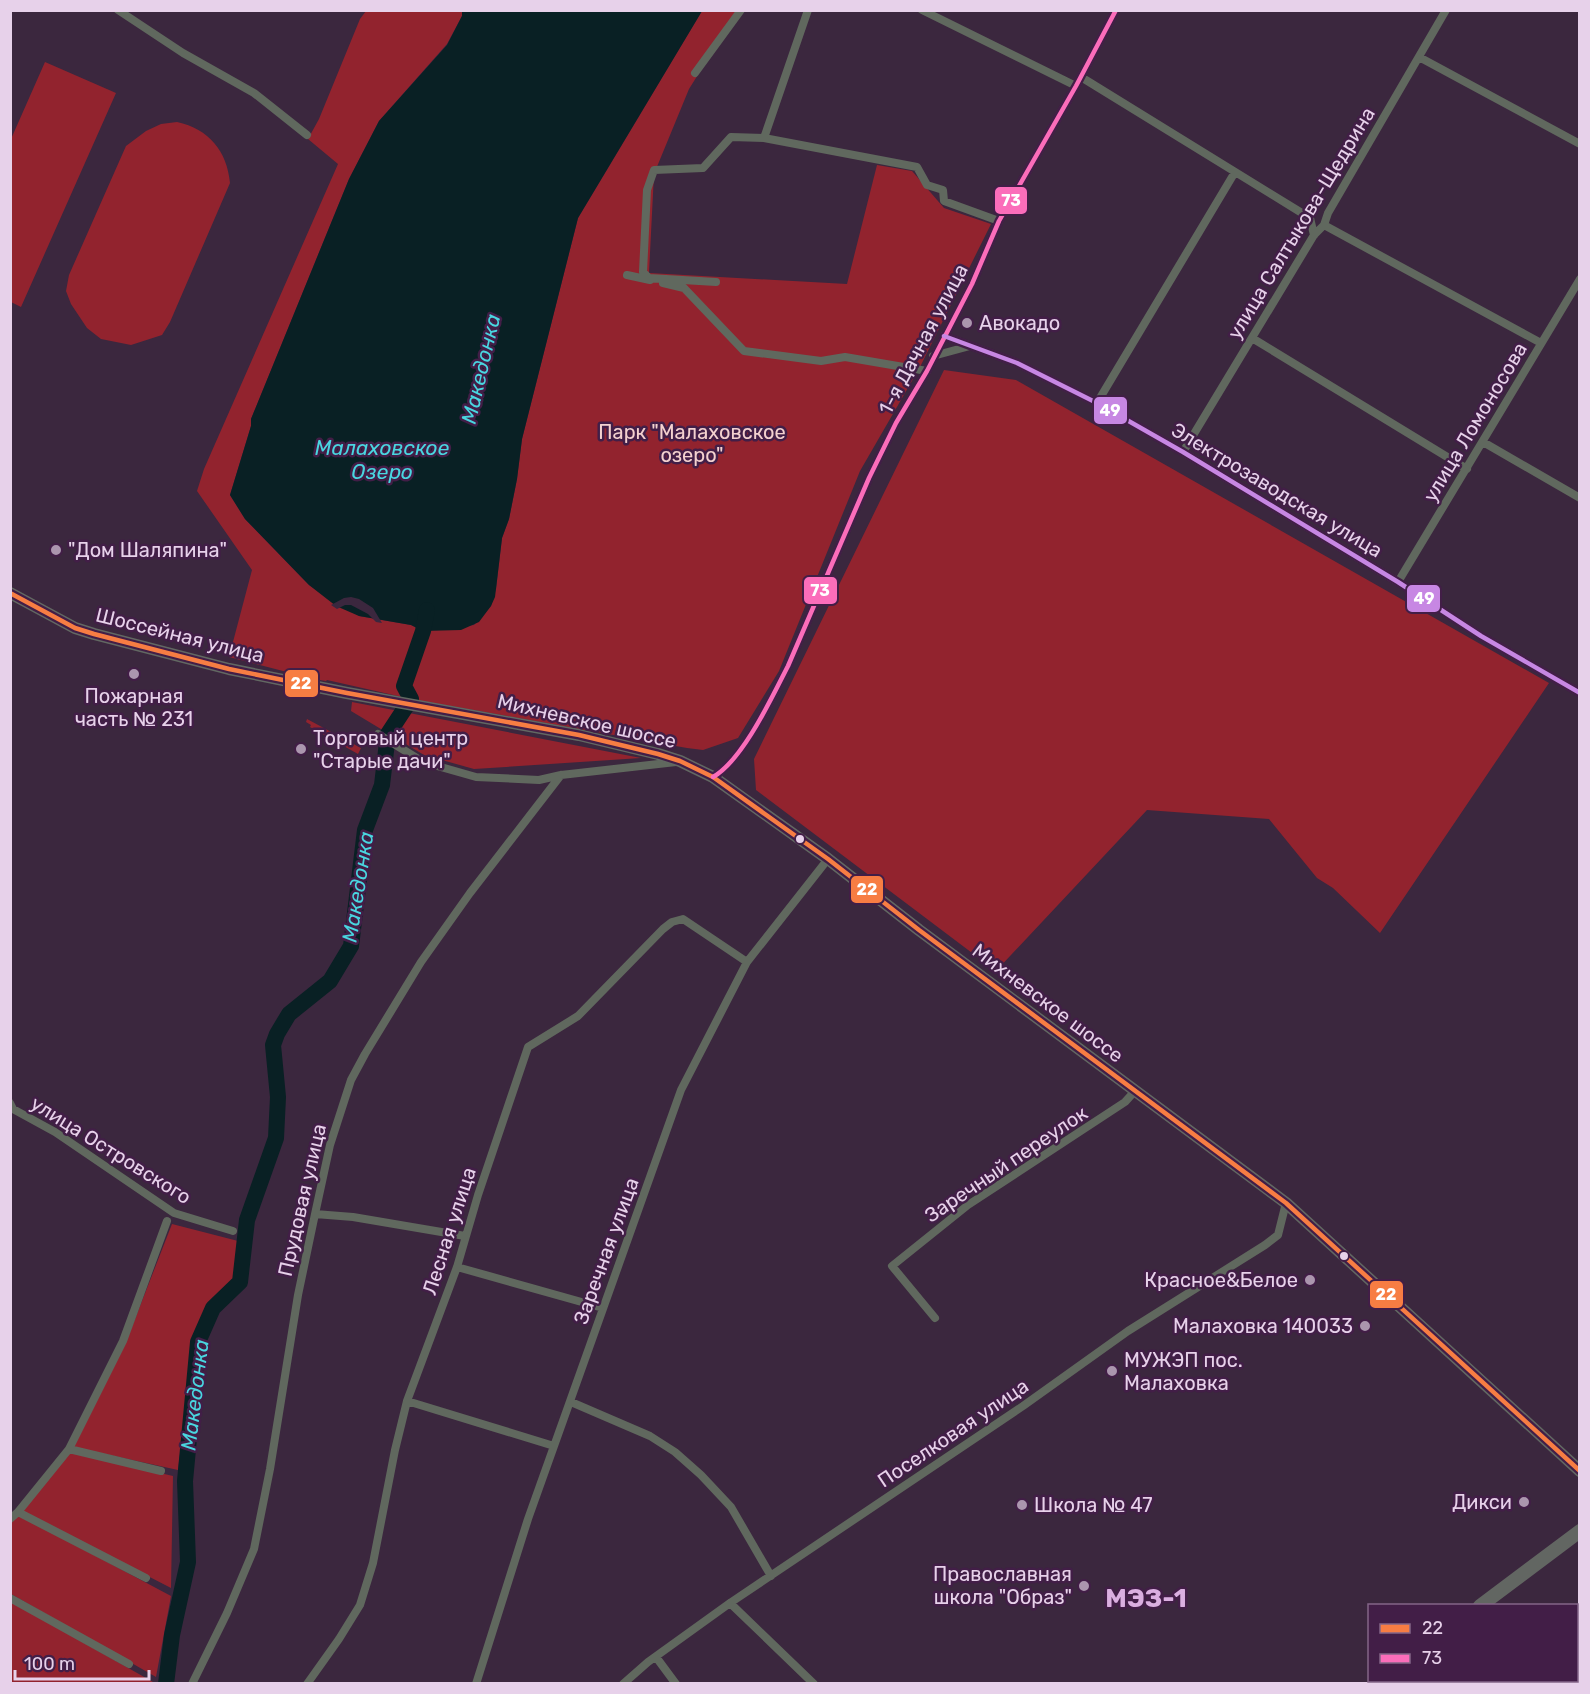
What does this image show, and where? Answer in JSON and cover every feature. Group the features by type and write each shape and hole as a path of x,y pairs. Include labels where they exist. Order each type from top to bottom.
{"main road":[{"name":"Шоссейная улица","path":"10,593 86,632 229,669 419,706"},
{"name":"Михневское шоссе","path":"419,706 569,733 658,754 680,761 713,777 828,859 1134,1092 1286,1203 1580,1471"},
{"path":"1481,1604 1580,1531"}],"street":[{"path":"118,10 183,53 254,93 307,135"},
{"path":"695,73 741,10"},
{"path":"764,138 808,10"},
{"path":"922,10 1076,86"},
{"name":"1-я Дачная улица","path":"713,777 722,772 746,743 780,683 869,478 896,423 927,371 976,275 999,221 1081,77 1116,10"},
{"name":"улица Салтыкова-Щедрина","path":"1183,452 1314,235 1324,225 1328,213 1446,10"},
{"path":"1419,57 1580,144"},
{"path":"1081,77 1310,218 1314,235"},
{"path":"716,282 649,278 643,272 647,190 654,170 703,168 731,137 764,138 916,167 927,185 944,190 944,201 999,221"},
{"path":"1097,403 1235,172"},
{"path":"1310,218 1328,213"},
{"path":"1324,225 1541,343"},
{"path":"627,275 684,288 744,351 821,361 845,357 927,371"},
{"name":"улица Ломоносова","path":"1398,582 1580,279"},
{"name":"Электрозаводская улица","path":"944,336 1017,363 1097,403 1183,452 1398,582 1481,636 1580,693"},
{"path":"1252,338 1467,469"},
{"path":"933,356 970,346"},
{"path":"1483,442 1580,498"},
{"path":"378,734 423,762 476,777 539,780 561,775 680,761"},
{"name":"Прудовая улица","path":"192,1683 227,1613 254,1549 270,1469 298,1295 330,1145 348,1088 362,1059 421,962 464,901 561,775"},
{"name":"Заречная улица","path":"476,1683 528,1519 681,1090 747,962 828,859"},
{"name":"Лесная улица","path":"307,1683 360,1605 374,1563 407,1401 457,1267 465,1236 528,1047 578,1016 672,922 683,919 747,962"},
{"name":"Заречный переулок","path":"935,1318 892,1266 968,1205 1125,1102 1134,1092"},
{"name":"улица Островского","path":"11,1108 55,1132 174,1213 233,1231"},
{"name":"Поселковая улица","path":"623,1683 730,1603 1023,1406 1128,1331 1265,1245 1278,1235 1286,1203"},
{"path":"315,1214 353,1217 465,1236"},
{"path":"10,1519 69,1449 123,1341 167,1221"},
{"path":"457,1267 603,1308"},
{"path":"407,1401 554,1446"},
{"path":"570,1402 650,1436 675,1452 731,1507 771,1576"},
{"path":"69,1449 161,1471"},
{"path":"18,1512 146,1578"},
{"path":"10,1598 129,1664"},
{"path":"730,1603 814,1683"},
{"path":"656,1657 676,1683"}],"green space":[{"name":"Парк \"Малаховское озеро\"","path":"366,11 462,11 462,16 447,44 379,121 349,179 251,419 251,426 230,495 245,519 309,585 359,616 411,625 423,631 474,625 491,606 496,589 502,538 509,519 517,479 522,439 578,218 702,11 738,11 689,89 654,174 649,273 847,284 877,165 912,171 944,208 991,224 920,367 860,471 779,671 738,738 703,750 687,748 411,699 314,679 229,657 252,570 197,491 204,469 338,164 308,139 319,119 360,19"},
{"path":"45,62 116,93 21,307 11,302 11,139"},
{"path":"177,122 198,130 214,143 225,161 230,183 170,322 162,335 131,345 101,339 87,328 71,304 66,291 69,275 126,146 146,131 161,124"},
{"path":"944,370 1016,380 1549,683 1380,933 1333,888 1317,878 1269,819 1147,810 996,971 756,790 754,759"},
{"path":"352,702 641,758 474,769 424,755 351,711"},
{"path":"307,719 361,748 358,754 310,727 311,725 306,722"},
{"path":"172,1224 242,1242 237,1280 210,1307 194,1341 178,1470 73,1447 126,1342"},
{"path":"70,1452 173,1476 171,1588 22,1511"},
{"path":"19,1515 171,1596 156,1677 11,1594 11,1523"},
{"path":"10,1601 153,1682 153,1683 11,1683"}],"water":[{"name":"Малаховское Озеро","path":"462,11 702,11 578,218 522,439 517,479 509,519 502,538 495,597 491,606 479,622 461,630 423,631 411,625 359,616 336,606 309,585 245,519 230,495 251,426 251,419 349,179 379,121 447,45 462,16"}],"pier":[{"path":"351,597 373,608 382,623 376,622 368,614 351,605 337,609 331,605"}],"waterway":[{"name":"Македонка","path":"166,1684 172,1635 188,1562 185,1481 198,1342 213,1308 240,1282 247,1220 276,1138 278,1097 273,1045 277,1034 289,1014 330,981 351,946 365,830 382,785 388,734 411,699 404,686 423,631 427,610"}],"transit line":[{"name":"73","path":"713,777 724,769 746,743 774,694 869,478 896,423 927,371 972,284 999,221 1076,86 1116,10"},
{"name":"49","path":"944,336 1017,363 1097,403 1183,452 1398,582 1481,636 1580,693"},
{"name":"22","path":"10,593 75,628 94,634 229,669 579,735 658,754 680,761 713,777 828,859 919,930 1286,1203 1580,1471"}],"place":[{"name":"Авокадо","path":"967,323"},
{"name":"\"Дом Шаляпина\"","path":"56,550"},
{"name":"Пожарная часть № 231","path":"134,674"},
{"name":"Торговый центр \"Старые дачи\"","path":"301,749"},
{"name":"Красное&Белое","path":"1310,1280"},
{"name":"Малаховка 140033","path":"1365,1326"},
{"name":"МУЖЭП пос. Малаховка","path":"1112,1371"},
{"name":"Дикси","path":"1524,1502"},
{"name":"Школа № 47","path":"1022,1505"},
{"name":"Православная школа \"Образ\"","path":"1084,1586"}],"district":[{"name":"МЭЗ-1","path":"1146,1598"}]}
